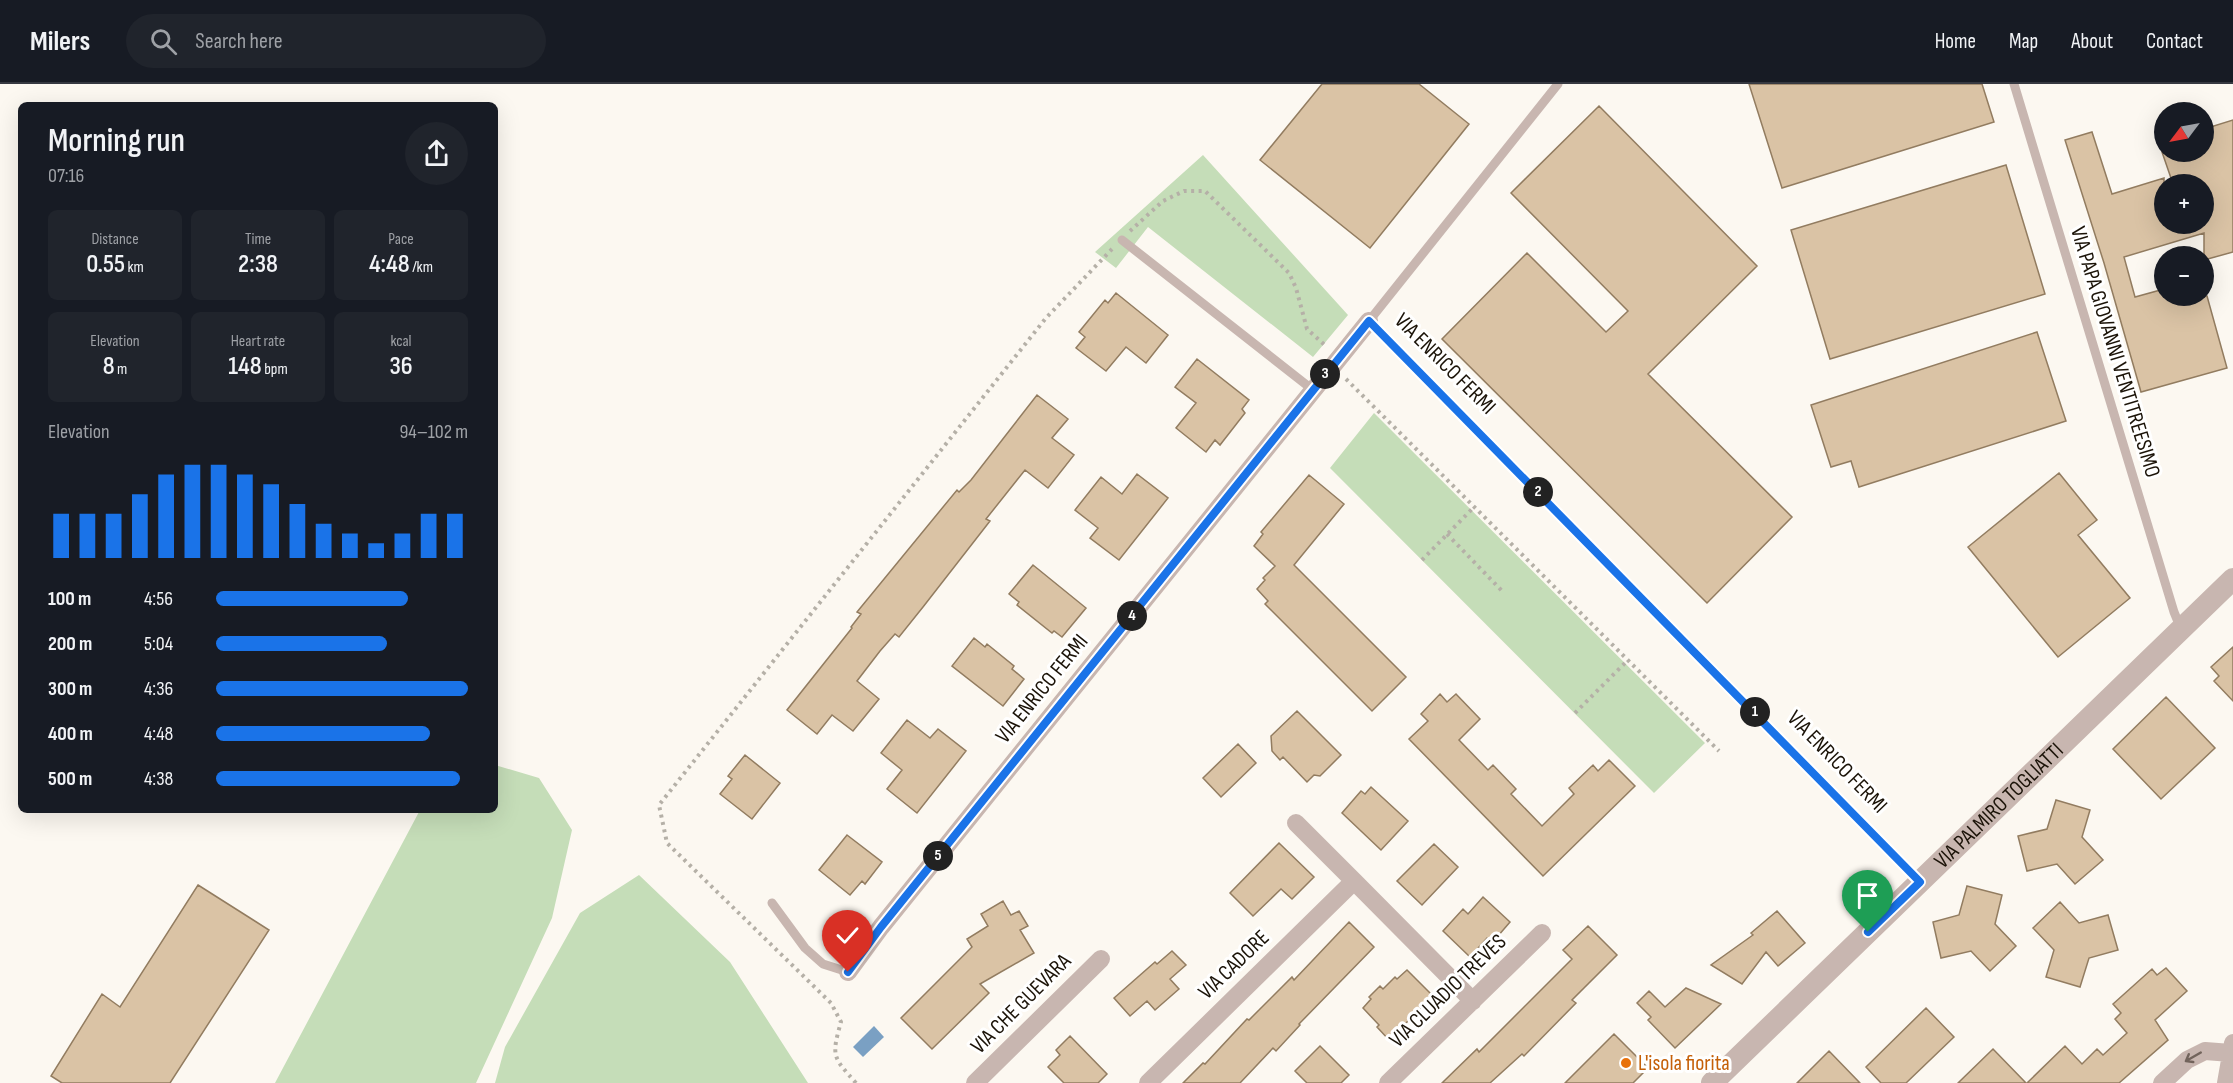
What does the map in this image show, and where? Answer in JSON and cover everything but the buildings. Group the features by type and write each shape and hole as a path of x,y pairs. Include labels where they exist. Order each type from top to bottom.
{"street":[{"name":"VIA ENRICO FERMI","path":"848,972 881,927 1369,321"},
{"name":"VIA PALMIRO TOGLIATTI","path":"1712,1083 2233,579"},
{"path":"1296,823 1473,1001"},
{"name":"VIA CADORE","path":"1148,1083 1354,881"},
{"name":"VIA CLUADIO TREVES","path":"1388,1083 1542,933"},
{"name":"VIA CHE GUEVARA","path":"975,1083 1101,959"},
{"path":"2162,1083 2187,1060 2205,1051 2232,1048 2226,1083"}],"lane":[{"path":"1369,321 1558,84"},
{"name":"VIA PAPA GIOVANNI VENTITREESIMO","path":"2014,84 2181,630"},
{"path":"1122,240 1313,390"},
{"name":"VIA ENRICO FERMI","path":"1369,321 1920,882"},
{"path":"772,903 805,948 823,964 848,972"}],"path":[{"path":"856,1083 836,1060 835,1043 841,1023 831,1003 668,843 659,805 1047,318 1163,201 1184,191 1205,191 1289,273 1296,288 1307,329 1336,362 1474,507 1719,751"},
{"path":"1422,560 1474,507"},
{"path":"1447,534 1504,592"},
{"path":"1575,714 1628,660"}],"green space":[{"path":"1203,155 1348,315 1313,357 1148,227 1116,268 1095,252"},
{"path":"1374,413 1705,743 1654,793 1330,468"},
{"path":"498,766 539,778 572,830 552,918 476,1083 275,1083 418,813 498,813"},
{"path":"639,875 730,962 808,1083 495,1083 505,1047 580,913"}],"water":[{"path":"874,1026 884,1037 863,1057 853,1047"}],"place":[{"name":"L'isola fiorita","path":"1626,1063"}],"route":[{"path":"848,972 881,927 1369,321 1920,882 1868,932"}]}
